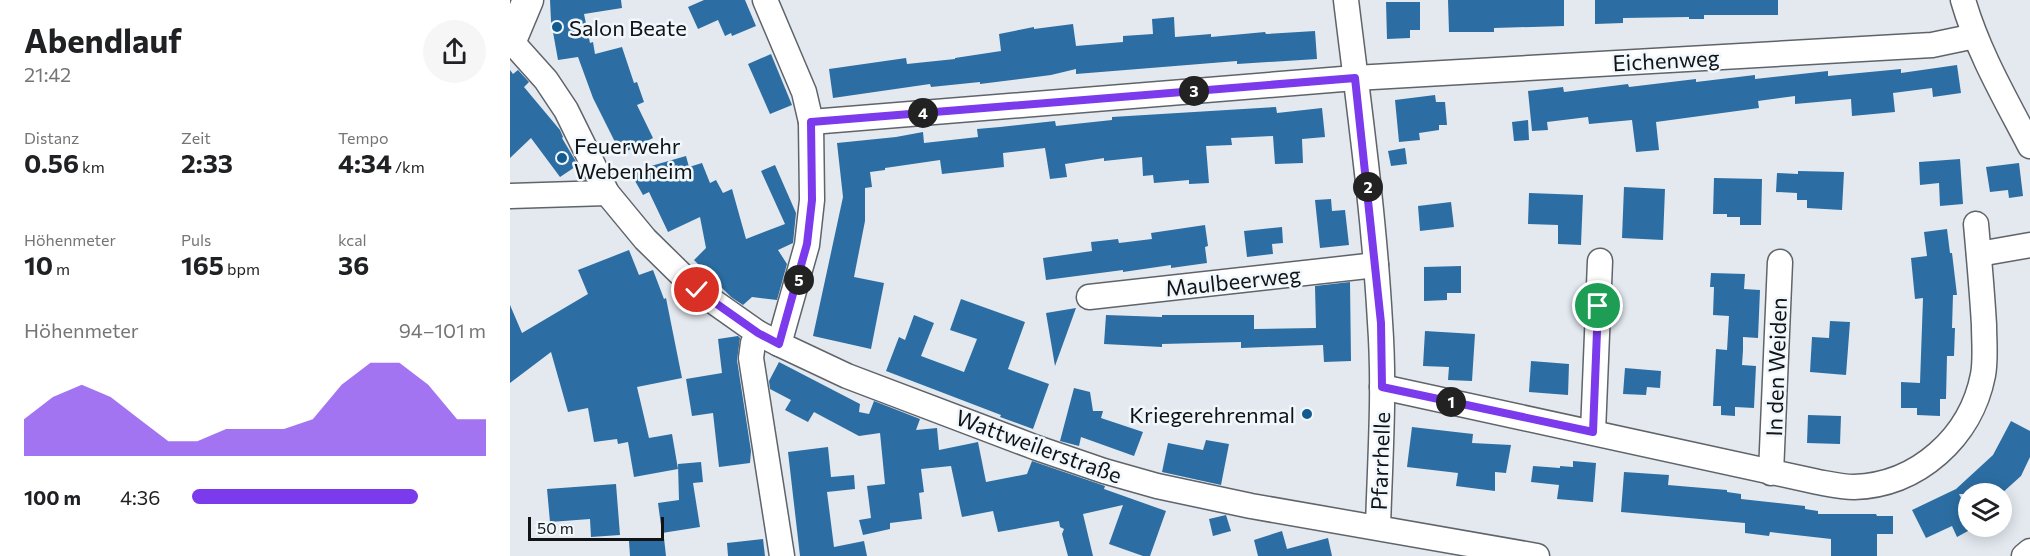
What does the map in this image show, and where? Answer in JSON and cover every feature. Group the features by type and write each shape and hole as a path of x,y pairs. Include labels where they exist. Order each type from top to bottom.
{"main road":[{"path":"511,42 528,0"}],"street":[{"path":"765,0 804,92 811,122 812,200 807,244 769,339 753,343 752,358 782,556"},
{"name":"Pfarrhelle","path":"1346,0 1381,323 1382,387 1378,527"},
{"path":"1964,0 1975,36 1991,73 2030,146"},
{"name":"Eichenweg","path":"811,122 1355,78 1932,45 1975,36"},
{"name":"Wattweilerstraße","path":"511,42 546,80 566,110 607,193 645,239 697,290 769,339 847,376 1104,471 1156,486 1251,506 1378,527 1523,555"},
{"path":"510,196 607,193"},
{"name":"In den Weiden","path":"1382,387 1771,473 1853,487 1878,484 1907,475 1933,459 1955,436 1974,408 1983,374 1985,348 1976,224"},
{"path":"1979,254 2030,245"},
{"path":"1593,432 1600,261"},
{"name":"In den Weiden","path":"1771,473 1780,262"},
{"name":"Maulbeerweg","path":"1089,297 1376,265"},
{"path":"2025,556 2030,551"}],"building":[{"path":"550,0 621,0 622,8 584,14 590,43 593,42 595,54 622,47 634,83 637,82 644,102 637,105 653,138 621,154 593,98 578,57 558,60"},
{"path":"704,0 745,0 756,26 732,36 731,33 725,36 718,20 698,29 688,7"},
{"path":"1448,0 1564,0 1564,26 1494,28 1494,32 1449,32"},
{"path":"1595,0 1778,0 1778,15 1704,15 1704,19 1689,19 1689,17 1623,18 1623,23 1595,24"},
{"path":"1386,2 1420,2 1420,30 1410,30 1410,38 1387,39"},
{"path":"1174,17 1175,37 1315,31 1317,59 1237,64 1237,61 1076,74 1076,69 1051,75 980,84 980,82 931,87 930,84 833,98 829,69 906,58 907,64 955,59 1001,51 999,34 1034,27 1034,29 1073,24 1076,46 1123,42 1123,36 1153,34 1152,19"},
{"path":"771,54 792,105 770,114 748,64"},
{"path":"1957,65 1961,93 1933,97 1932,88 1893,93 1895,112 1852,116 1851,99 1795,104 1795,96 1758,101 1759,108 1656,122 1659,150 1636,152 1632,120 1589,124 1588,117 1547,122 1548,130 1532,131 1528,91 1563,87 1564,92 1628,84 1629,87 1755,75 1755,79 1828,71 1828,76 1901,69 1901,73"},
{"path":"510,70 513,74 518,70 529,82 524,87 560,130 562,138 578,165 560,177 531,138 510,158"},
{"path":"1435,95 1436,102 1445,102 1447,125 1439,125 1439,130 1419,133 1420,140 1399,142 1395,100"},
{"path":"1276,107 1277,113 1322,108 1325,137 1302,139 1303,163 1275,164 1273,136 1231,138 1232,145 1206,146 1209,183 1189,184 1189,180 1154,183 1153,175 1143,176 1142,157 1104,161 1104,158 1065,164 1067,177 1050,179 1045,148 1003,153 1004,167 942,174 940,160 870,172 872,187 865,188 865,221 854,277 884,283 871,349 813,336 843,197 837,143 923,132 924,143 978,137 977,129 1055,121 1056,126 1112,120 1112,117"},
{"path":"1528,120 1529,140 1514,141 1512,122"},
{"path":"1405,148 1407,164 1391,166 1388,151"},
{"path":"686,156 689,167 702,163 710,183 716,180 723,193 732,189 746,239 785,224 761,171 775,165 796,213 793,243 778,250 787,264 777,300 752,297 743,305 731,297 694,260 706,248 700,217 668,232 649,192 643,195 630,172"},
{"path":"1960,159 1963,204 1940,206 1939,183 1920,185 1919,162"},
{"path":"2019,163 2023,196 2009,198 2008,190 1990,192 1986,167"},
{"path":"1798,171 1844,172 1842,210 1807,208 1807,200 1797,200 1797,193 1776,192 1777,173 1798,174"},
{"path":"1714,178 1762,179 1761,225 1740,225 1740,217 1713,214"},
{"path":"1624,187 1665,189 1663,240 1622,238"},
{"path":"1529,193 1583,195 1581,245 1558,244 1558,225 1528,224"},
{"path":"1331,199 1332,211 1345,210 1349,245 1320,248 1315,200"},
{"path":"1451,202 1454,227 1420,231 1418,206"},
{"path":"1205,225 1208,246 1205,247 1207,263 1171,268 1171,265 1123,272 1123,270 1046,280 1043,258 1092,251 1091,242 1118,239 1119,243 1152,239 1151,233"},
{"path":"1282,227 1283,243 1272,244 1273,254 1247,257 1244,231"},
{"path":"1947,229 1957,295 1953,295 1954,356 1947,356 1946,399 1940,399 1940,416 1917,415 1917,408 1901,408 1901,382 1920,383 1923,298 1915,299 1911,258 1927,256 1924,232"},
{"path":"629,250 639,275 653,270 664,299 666,298 682,378 637,387 649,438 672,434 678,469 634,477 628,442 618,444 617,439 594,442 588,408 568,412 551,352 510,383 510,305 522,333 588,294 578,270"},
{"path":"1461,266 1461,293 1447,293 1447,300 1424,301 1424,267"},
{"path":"1711,273 1745,274 1744,289 1760,290 1758,338 1743,337 1742,365 1756,366 1754,408 1735,407 1735,416 1721,415 1721,406 1713,406 1716,349 1727,350 1729,316 1713,315 1714,287 1710,287"},
{"path":"1350,282 1351,361 1324,362 1323,345 1241,348 1241,342 1162,344 1162,347 1104,344 1106,315 1162,317 1162,315 1254,315 1254,329 1316,328 1315,286"},
{"path":"961,299 1025,322 1008,369 1049,384 1033,429 886,371 899,337 905,340 914,315 934,323 921,356 964,372 977,339 950,330"},
{"path":"1076,308 1055,366 1046,313"},
{"path":"1830,321 1850,322 1846,375 1810,372 1812,337 1829,338"},
{"path":"1425,331 1475,334 1472,381 1448,380 1449,367 1423,366"},
{"path":"738,336 740,338 737,360 751,451 750,463 719,467 713,413 692,416 686,379 722,373 718,339"},
{"path":"1531,361 1569,364 1568,395 1529,392"},
{"path":"779,362 860,404 859,412 869,414 874,401 920,419 916,430 937,428 939,450 978,442 986,482 1027,474 1032,461 1105,486 1104,489 1166,511 1150,556 1143,556 1109,544 1123,505 1083,514 1093,556 1068,556 1062,534 1064,529 1060,527 1059,521 998,532 993,511 962,517 951,466 921,469 924,492 919,493 922,519 890,523 890,529 863,535 859,520 871,518 867,486 885,484 880,433 859,436 814,412 808,422 785,410 791,400 770,389 769,381"},
{"path":"1625,368 1661,371 1660,388 1647,387 1646,395 1623,394"},
{"path":"1074,388 1090,392 1093,411 1103,411 1101,418 1143,432 1134,456 1081,437 1079,446 1060,441"},
{"path":"1808,415 1841,416 1840,444 1807,443"},
{"path":"2011,421 2030,431 2030,457 2021,476 2012,484 1963,483 1993,455"},
{"path":"1412,427 1473,434 1472,443 1511,445 1506,473 1495,472 1495,491 1456,486 1458,473 1407,467"},
{"path":"1206,440 1229,444 1221,485 1162,472 1168,443 1203,450"},
{"path":"828,447 831,477 854,475 855,489 827,492 834,547 864,541 867,556 800,556 788,452"},
{"path":"1573,461 1596,463 1593,502 1557,499 1559,485 1531,482 1533,466 1573,467"},
{"path":"701,462 703,482 693,483 700,527 662,533 658,503 679,500 678,464"},
{"path":"1624,472 1669,475 1668,485 1727,490 1727,492 1741,494 1741,499 1805,506 1805,509 1818,511 1818,514 1893,516 1893,534 1877,534 1877,556 1831,556 1831,539 1770,532 1769,536 1745,533 1745,523 1621,512"},
{"path":"616,484 620,535 591,537 590,519 550,522 547,489"},
{"path":"1958,487 1958,536 1952,526 1926,538 1912,510"},
{"path":"1226,515 1231,531 1213,536 1209,519"},
{"path":"1282,531 1287,549 1328,538 1332,556 1258,556 1254,540"},
{"path":"664,538 666,556 630,556 629,541"},
{"path":"763,539 765,556 728,556 727,543"}],"place":[{"name":"Salon Beate","path":"557,27"},
{"name":"Feuerwehr Webenheim","path":"562,158"},
{"name":"Kriegerehrenmal","path":"1307,414"}],"route":[{"path":"697,290 758,333 779,344 807,244 812,200 811,122 1355,78 1381,323 1382,387 1593,432 1598,306"}]}
